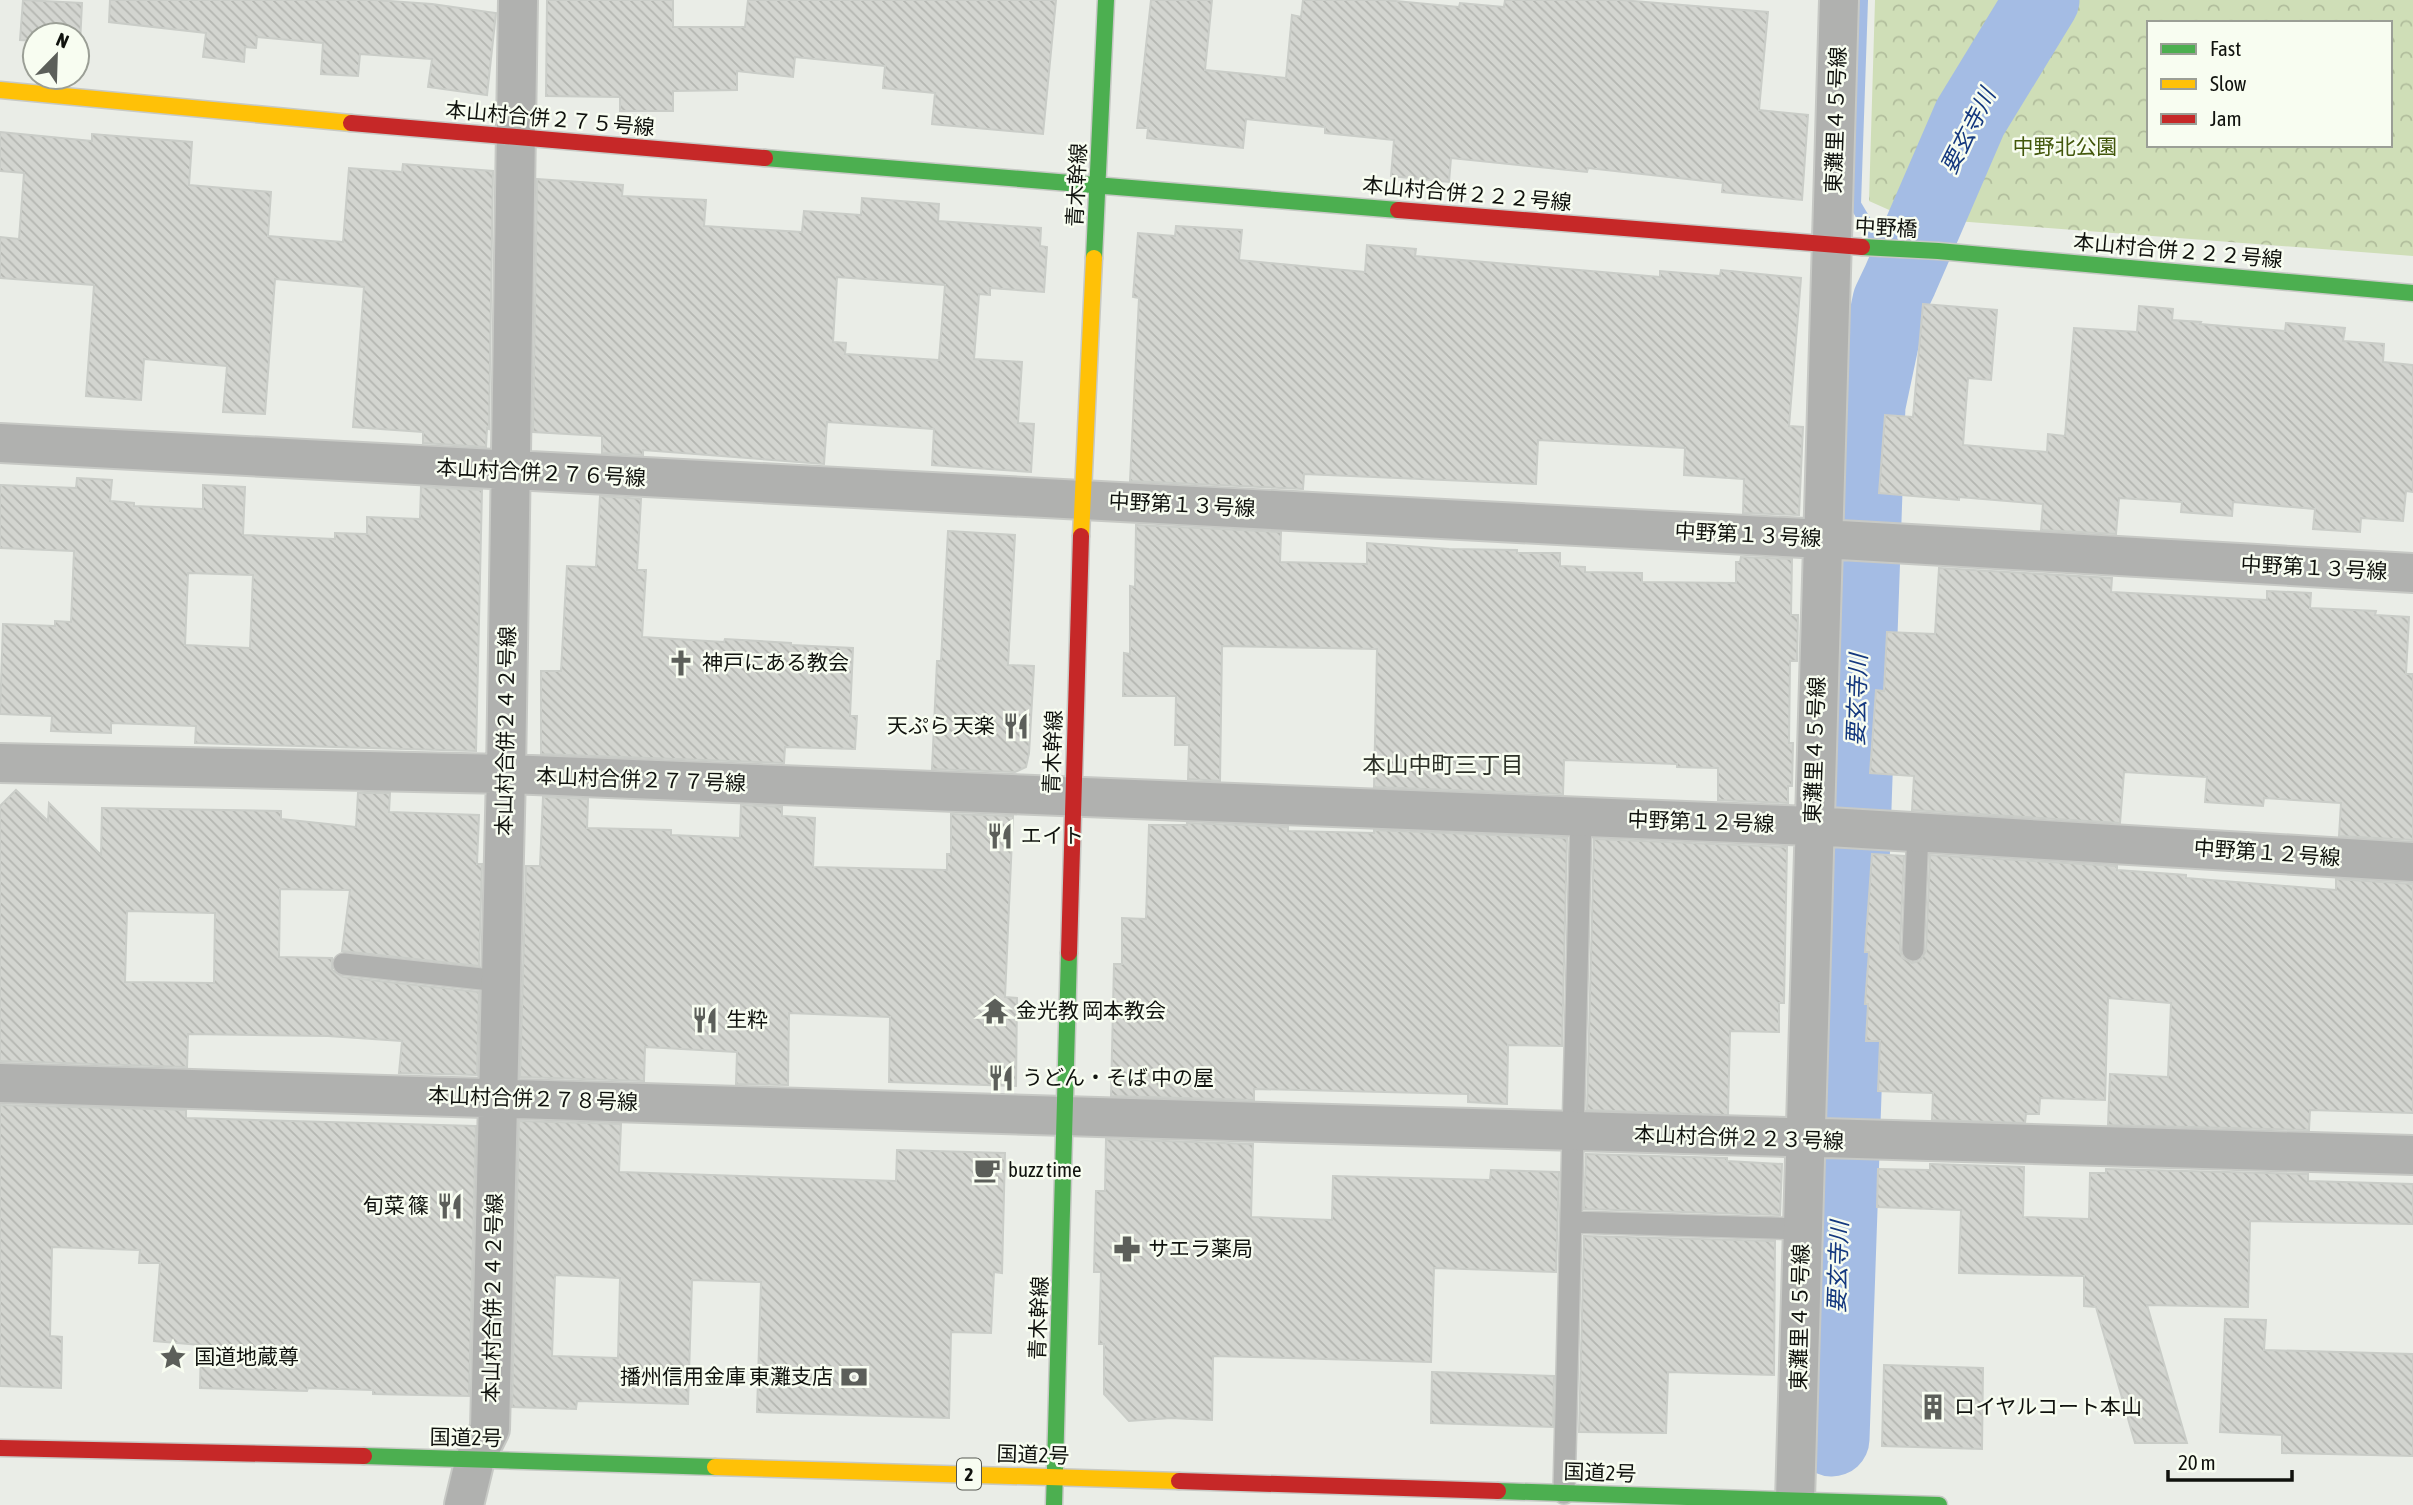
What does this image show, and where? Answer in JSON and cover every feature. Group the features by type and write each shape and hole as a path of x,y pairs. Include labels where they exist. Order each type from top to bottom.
{"main road":[{"name":"青木幹線","path":"1054,1505 1082,500 1106,0"},
{"name":"本山村合併２７５号線","path":"0,90 516,138 1098,184"},
{"name":"本山村合併２２２号線","path":"1098,184 1832,246"},
{"name":"中野橋","path":"1832,246 1938,251"},
{"name":"本山村合併２２２号線","path":"1938,251 2413,293"},
{"name":"国道2号","path":"0,1448 1055,1476 1938,1505"}],"street":[{"name":"本山村合併２４２号線","path":"464,1505 475,1459 490,1429 496,1097 506,774 517,0"},
{"name":"東灘里４５号線","path":"1796,1500 1812,826 1824,539 1832,246 1835,0"},
{"name":"本山村合併２７６号線","path":"0,443 1082,500"},
{"name":"中野第１３号線","path":"1082,500 2413,573"},
{"name":"本山村合併２７７号線","path":"0,763 506,774 1073,797"},
{"name":"中野第１２号線","path":"1073,797 1879,829 2413,862"},
{"name":"本山村合併２７８号線","path":"0,1083 1066,1116"},
{"name":"本山村合併２２３号線","path":"1066,1116 1871,1143 2413,1156"}],"lane":[{"path":"1564,1493 1581,817"},
{"path":"1913,950 1917,831"},
{"path":"344,964 500,981"},
{"path":"1571,1222 1802,1229"}],"green space":[{"name":"中野北公園","path":"1875,0 2022,0 1976,80 1905,217 1869,201"},
{"name":"中野北公園","path":"2062,0 2413,0 2413,256 1943,220 1985,121"}],"building":[{"path":"23,0 82,3 81,21 21,21"},
{"path":"110,0 375,0 432,4 496,13 487,95 428,87 432,59 360,54 358,76 321,74 323,43 257,37 256,48 245,47 244,62 203,57 206,33 109,22"},
{"path":"547,0 673,0 673,27 745,27 748,0 1056,0 1043,134 932,124 935,93 883,88 885,66 795,57 793,77 737,71 737,90 673,91 673,111 620,111 620,97 546,96"},
{"path":"1151,0 1212,0 1205,70 1286,78 1292,15 1301,17 1303,0 1385,0 1459,7 1460,3 1504,7 1505,0 1621,0 1768,12 1759,110 1808,115 1802,200 1722,192 1723,183 1588,168 1587,172 1451,158 1449,182 1391,176 1394,140 1325,133 1325,127 1246,119 1243,148 1147,138 1148,128 1137,128"},
{"path":"0,132 92,141 92,134 192,142 189,185 271,192 268,236 343,242 349,168 402,172 403,164 493,171 489,429 487,428 486,447 423,443 423,432 353,427 364,287 275,279 265,414 223,412 227,366 144,359 141,400 86,396 94,285 0,278 0,237 19,239 24,173 0,171"},
{"path":"537,179 623,185 622,196 706,200 704,226 802,232 804,211 861,215 862,198 939,204 938,221 1041,228 1040,246 1047,247 1044,292 990,288 990,295 979,294 974,359 1022,362 1018,423 1034,424 1031,472 932,465 934,429 827,422 824,464 643,450 643,455 602,453 602,436 533,432","holes":["837,277 945,285 939,360 845,354 846,343 833,342"]},
{"path":"1176,226 1242,230 1239,260 1365,272 1367,245 1416,249 1415,256 1660,277 1660,271 1720,276 1721,270 1801,278 1789,426 1803,427 1799,515 1743,513 1744,479 1684,475 1685,448 1538,440 1536,484 1304,474 1303,489 1130,481 1139,298 1133,297 1138,233 1175,236"},
{"path":"1923,304 1997,310 1991,380 1968,378 1963,445 2047,452 2048,434 2065,436 2074,328 2137,332 2139,306 2173,309 2172,320 2201,322 2200,324 2285,331 2286,323 2345,328 2343,341 2384,344 2383,362 2413,365 2413,492 2406,491 2403,521 2361,518 2360,532 2313,529 2315,509 2233,502 2232,516 2181,512 2182,502 2119,498 2116,534 2041,530 2043,504 1879,493 1885,415 1913,417"},
{"path":"77,478 112,480 110,501 134,503 134,506 203,509 203,485 245,487 243,535 335,539 335,533 367,534 367,517 420,519 421,487 482,490 476,751 195,743 196,726 111,723 111,733 51,731 52,716 0,714 3,624 55,626 55,621 71,622 74,551 0,548 0,485 76,488","holes":["188,573 253,575 250,648 185,645"]},
{"path":"600,496 641,499 637,570 646,570 642,637 724,642 725,639 853,648 850,716 857,716 855,749 785,747 784,763 541,754 541,671 561,671 567,566 596,567"},
{"path":"1136,525 1281,532 1280,562 1367,564 1367,543 1449,549 1517,550 1517,553 1560,553 1560,566 1585,567 1585,572 1642,573 1642,582 1736,583 1736,562 1740,562 1741,557 1792,559 1791,615 1798,615 1797,661 1790,661 1789,743 1793,743 1792,786 1788,786 1788,803 1718,800 1718,768 1677,767 1677,764 1564,760 1563,794 1374,787 1377,649 1222,646 1220,781 1188,779 1189,745 1175,745 1176,696 1123,696 1124,653 1130,654 1130,586 1135,587"},
{"path":"948,531 1015,535 1008,665 1034,666 1029,753 1026,767 1015,772 932,769 937,661 941,661"},
{"path":"1939,568 2112,578 2111,592 2267,600 2267,591 2311,593 2310,608 2376,611 2375,615 2409,617 2406,674 2413,674 2413,840 2339,836 2341,803 2264,798 2263,806 2205,802 2207,777 2124,772 2120,823 1912,810 1914,776 1870,773 1876,690 1884,691 1887,632 1935,634"},
{"path":"16,790 48,821 49,803 101,855 102,808 281,811 281,819 356,827 358,793 390,793 389,812 479,815 477,864 482,864 479,966 342,951 350,890 280,889 279,957 332,958 332,970 343,977 479,992 477,1075 399,1073 402,1041 328,1036 188,1034 187,1067 0,1061 0,806","holes":["127,911 215,913 214,983 125,982"]},
{"path":"543,797 588,799 587,828 671,830 671,835 740,838 741,805 782,807 782,816 815,818 813,867 947,870 947,854 951,854 951,814 1013,816 1005,997 1017,998 1016,1086 889,1082 890,1017 789,1013 788,1085 736,1084 737,1052 645,1047 644,1081 520,1077 526,866 540,866"},
{"path":"1187,823 1288,827 1288,831 1374,833 1374,830 1567,838 1562,1046 1508,1045 1507,1104 1468,1102 1468,1094 1254,1089 1254,1100 1111,1096 1114,964 1122,964 1122,918 1146,919 1149,825"},
{"path":"1594,839 1787,847 1784,1003 1779,1003 1779,1032 1730,1031 1728,1115 1587,1110"},
{"path":"1872,854 1904,856 1900,949 1902,957 1912,963 1920,961 1926,951 1930,855 2117,866 2117,870 2186,875 2186,878 2336,890 2336,879 2413,884 2413,1113 2310,1110 2309,1130 2108,1125 2110,1074 2168,1077 2171,1003 2108,998 2105,1100 2040,1098 2039,1114 2026,1114 2025,1123 1932,1120 1933,1093 1878,1091 1880,1041 1866,1041 1868,1004 1865,1004 1869,952 1865,952"},
{"path":"0,1105 186,1110 186,1118 476,1126 469,1396 373,1394 373,1390 308,1388 307,1391 200,1388 201,1345 154,1341 160,1263 139,1263 140,1250 52,1247 50,1336 62,1337 61,1388 0,1386"},
{"path":"519,1121 621,1124 619,1172 896,1181 897,1150 1005,1153 1002,1273 994,1272 991,1333 951,1332 949,1418 757,1412 761,1282 692,1280 688,1404 577,1401 576,1409 512,1407","holes":["555,1275 620,1278 618,1358 552,1356"]},
{"path":"1106,1139 1253,1144 1251,1217 1332,1220 1333,1176 1490,1180 1491,1170 1559,1172 1556,1272 1434,1268 1431,1362 1213,1356 1212,1420 1171,1418 1129,1421 1104,1394 1104,1344 1099,1344 1101,1272 1094,1272 1096,1191 1105,1191"},
{"path":"1586,1154 1727,1158 1727,1161 1782,1164 1780,1215 1584,1209"},
{"path":"1930,1164 2024,1167 2023,1217 2089,1219 2090,1173 2106,1173 2106,1169 2308,1174 2308,1181 2413,1184 2413,1224 2250,1221 2248,1307 2147,1305 2187,1443 2135,1443 2096,1307 2084,1306 2084,1276 1959,1273 1961,1210 1877,1207 1878,1169 1930,1170"},
{"path":"1584,1236 1775,1241 1774,1375 1668,1372 1666,1433 1579,1432"},
{"path":"2225,1319 2266,1320 2264,1350 2413,1354 2413,1456 2282,1453 2282,1435 2220,1432"},
{"name":"ロイヤルコート本山","path":"1884,1365 1983,1368 1982,1449 1882,1446"},
{"path":"1432,1372 1554,1376 1553,1427 1431,1423"}],"waterway":[{"path":"1862,0 1855,204 1900,280"},
{"name":"要玄寺川","path":"1832,1439 1868,405 1890,301 1970,118 2042,0"}],"traffic: fast":[{"path":"1094,258 1106,0"},
{"path":"765,158 1398,210"},
{"path":"1862,247 1938,251 2413,293"},
{"path":"1054,1505 1069,953"},
{"path":"364,1456 715,1467"},
{"path":"1498,1491 1939,1505"}],"traffic: slow":[{"path":"0,90 351,123"},
{"path":"1081,536 1094,258"},
{"path":"715,1467 1179,1481"}],"traffic: jam":[{"path":"351,123 765,158"},
{"path":"1398,210 1862,247"},
{"path":"1069,953 1081,536"},
{"path":"0,1448 364,1456"},
{"path":"1179,1481 1498,1491"}],"place":[{"name":"神戸にある教会","path":"681,663"},
{"name":"天ぷら 天楽","path":"1016,726"},
{"name":"エイト","path":"1000,836"},
{"name":"金光教 岡本教会","path":"995,1011"},
{"name":"生粋","path":"705,1020"},
{"name":"うどん・そば 中の屋","path":"1001,1078"},
{"name":"buzz time","path":"987,1170"},
{"name":"旬菜 篠","path":"450,1206"},
{"name":"サエラ薬局","path":"1127,1249"},
{"name":"国道地蔵尊","path":"173,1357"},
{"name":"播州信用金庫 東灘支店","path":"854,1377"},
{"name":"ロイヤルコート本山","path":"1933,1407"}],"district":[{"name":"本山中町三丁目","path":"1443,765"}]}
